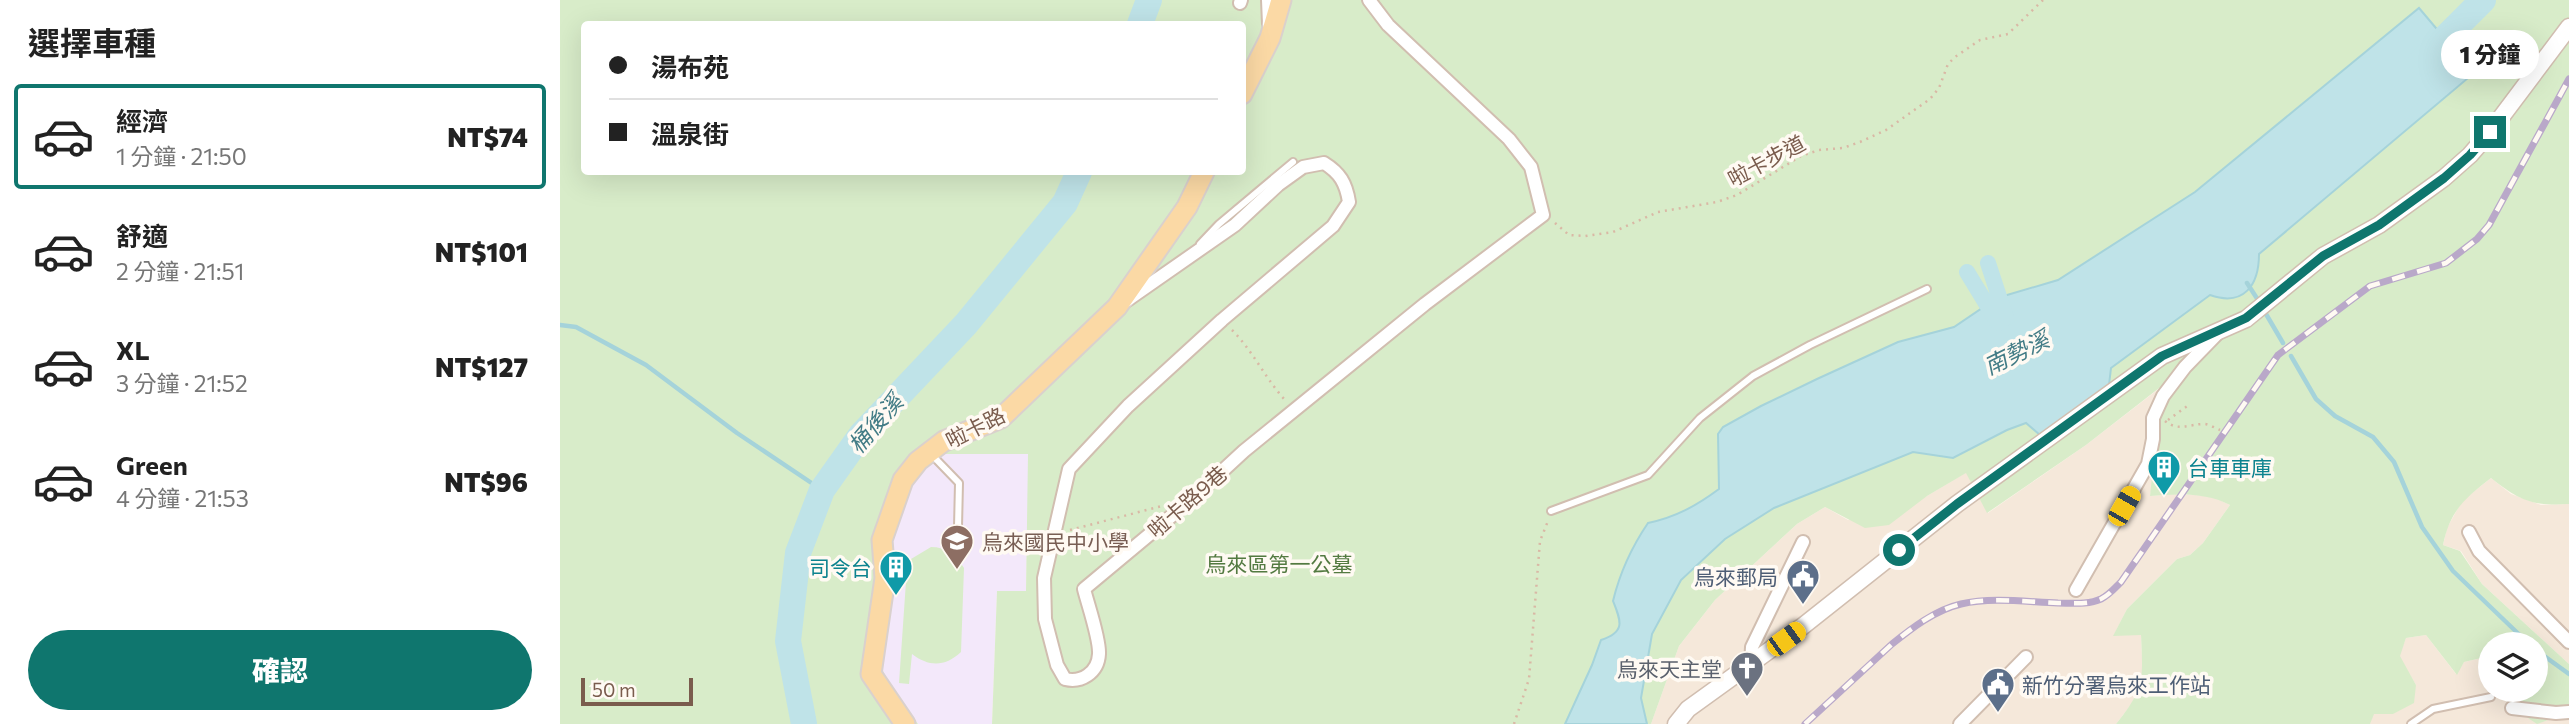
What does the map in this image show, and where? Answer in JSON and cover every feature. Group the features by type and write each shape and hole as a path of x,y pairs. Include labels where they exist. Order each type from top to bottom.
{"main road":[{"path":"1246,86 1270,38 1281,0"},
{"name":"啦卡路","path":"905,724 871,674 885,578 883,540 903,480 918,461 944,440 1001,418 1117,307 1187,206 1203,175"}],"street":[{"path":"1268,0 1270,38"},
{"path":"1369,0 1388,25 1509,139 1531,167 1543,215"},
{"path":"1676,724 1688,709 1751,664 1957,504 2162,356 2246,318 2323,256 2379,225 2444,178 2470,155 2490,132 2569,27"},
{"name":"啦卡路9巷","path":"1117,307 1235,225 1278,185 1303,167 1324,163 1338,172 1347,188 1349,202 1332,226 1222,320 1128,407 1069,469 1044,578 1045,619 1057,665 1065,679 1074,681 1089,676 1096,667 1099,654 1084,589 1296,408 1434,296 1543,215"},
{"path":"2076,590 2148,464 2153,418 2163,396 2185,367 2219,331"},
{"path":"2469,532 2479,551 2569,642"},
{"path":"1751,664 1752,647 1803,542"},
{"path":"1960,724 2026,657"},
{"path":"2512,708 2569,712"}],"lane":[{"path":"1187,258 1219,224 1293,162"},
{"path":"1552,511 1648,475 1700,418 1753,376 1810,345 1927,289"},
{"path":"929,452 959,483 958,527"},
{"path":"2411,724 2433,709 2478,700"}],"path":[{"name":"啦卡步道","path":"1543,215 1569,235 1585,236 1613,232 1658,212 1717,202 1737,195 1801,156 1819,150 1843,148 1886,130 1930,99 1939,89 1948,64 1955,57 1980,40 2008,34 2043,0"},
{"path":"1222,320 1245,342 1273,386 1296,408"},
{"path":"2153,435 2165,422 2190,404"},
{"path":"2165,422 2183,428 2202,424 2220,430"},
{"path":"1054,534 1192,499"},
{"path":"1514,724 1529,679 1540,541 1552,511"}],"shaded area":[{"path":"2174,377 2150,496 2211,496 2230,505 2203,543 2190,555 2177,559 2127,609 2114,635 2141,635 2143,679 2134,701 2116,724 1651,724 1679,646 1715,600 1797,524 1825,507 1848,520 1927,496 1967,472 1988,513 2086,445"},
{"name":"烏來國民中小學","path":"939,454 1029,454 1026,591 997,591 992,724 918,724 894,693 881,668 888,538 915,476"},
{"path":"2491,478 2511,494 2541,505 2569,504 2569,664 2548,645 2548,632 2534,632 2482,584 2461,551 2443,545 2447,528 2462,501"},
{"path":"2426,635 2456,674 2464,662 2478,659 2478,702 2537,702 2569,712 2569,724 2370,724 2373,714 2393,714 2416,685 2399,656 2406,638"}],"green space":[{"name":"烏來區第一公墓","path":"560,0 2569,0 2569,504 2545,504 2527,500 2491,478 2454,514 2443,545 2460,551 2482,584 2534,632 2478,632 2478,659 2464,662 2457,675 2426,635 2406,638 2400,656 2416,685 2414,703 2393,714 2374,714 2370,724 2116,724 2137,692 2142,673 2141,635 2113,636 2127,609 2177,559 2190,555 2203,543 2230,505 2201,496 2150,496 2161,413 2181,371 2086,445 1987,513 1966,473 1927,496 1889,525 1865,528 1825,507 1797,524 1715,600 1679,646 1651,724 992,724 997,591 1026,591 1028,454 939,454 915,476 888,538 881,667 894,693 918,724 560,724"},
{"path":"931,547 950,553 964,568 961,652 937,664 912,654 909,684 899,683 907,567 911,559"},
{"path":"2548,645 2569,664 2569,712 2537,724 2518,707 2518,702 2548,702"}],"water":[{"path":"2419,8 2474,73 2259,254 2256,275 2247,291 2232,298 2210,295 2111,368 2109,385 2040,435 2026,423 1953,458 1913,452 1774,508 1725,539 1681,580 1652,634 1641,698 1647,724 1565,724 1601,640 1618,629 1618,614 1613,601 1616,590 1627,560 1648,523 1685,510 1719,489 1718,434 1723,427 1761,406 1898,342 1954,327 1997,298 2058,280 2195,192"}],"waterway":[{"name":"桶後溪","path":"1141,21 1149,0"},
{"name":"南勢溪","path":"2421,62 2483,0"},
{"name":"桶後溪","path":"804,724 788,641 798,553 822,490 861,435 966,324 1065,203 1078,175"},
{"path":"1988,263 2006,318"},
{"path":"1967,272 1998,323"},
{"path":"2247,283 2258,300"},
{"path":"2266,314 2283,343"},
{"path":"560,325 576,327 646,365 737,433 822,490"},
{"path":"2291,356 2316,399 2335,416 2373,437 2394,462 2422,527 2453,571 2517,632"},
{"path":"2548,659 2569,674"}],"railway":[{"path":"1805,724 1892,644 1942,611 1961,604 1985,601 2085,603 2101,599 2109,593 2121,582 2278,355 2370,286 2446,263 2477,239 2489,225 2569,79"}],"place":[{"name":"台車車庫","path":"2164,497"},
{"name":"烏來國民中小學","path":"957,571"},
{"name":"司令台","path":"896,597"},
{"name":"烏來郵局","path":"1803,606"},
{"name":"烏來天主堂","path":"1747,698"},
{"name":"新竹分署烏來工作站","path":"1998,714"}],"route":[{"path":"1899,550 1957,504 2162,356 2246,318 2272,300 2323,256 2379,225 2444,178 2470,155 2490,132"}]}
